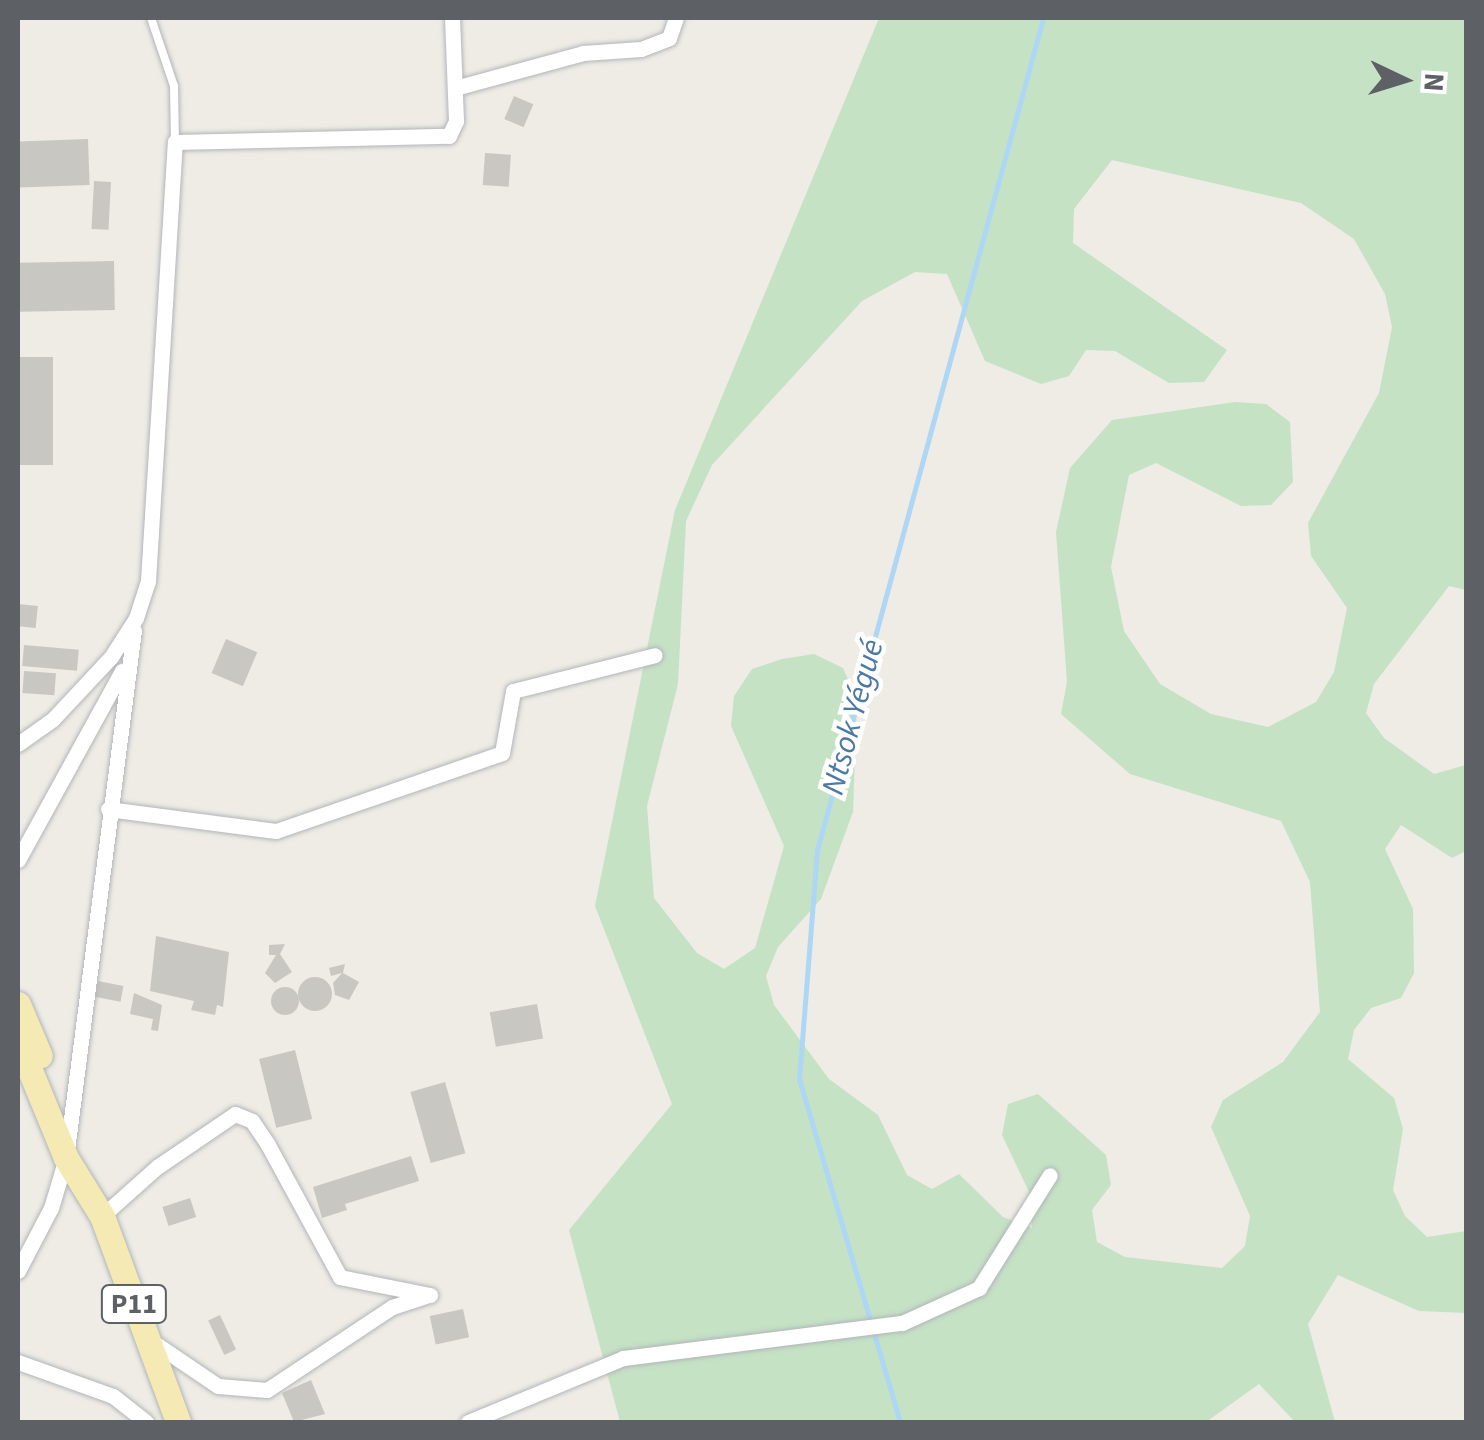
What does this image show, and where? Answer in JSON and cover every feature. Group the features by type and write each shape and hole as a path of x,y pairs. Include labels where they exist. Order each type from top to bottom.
{"main road":[{"name":"P11","path":"18,1004 70,1127 87,1188"},
{"name":"P11","path":"18,1041 66,1158 102,1216 178,1422"}],"street":[{"path":"18,1271 51,1208 66,1158 126,664 154,543 175,142 449,136 456,121 452,18"},
{"path":"455,88 583,54 641,49 669,38 676,18"},
{"path":"18,744 88,684 136,618"},
{"path":"108,809 276,832 502,754 512,691 655,655"},
{"path":"18,860 126,664"},
{"path":"102,1216 182,1148 235,1114 252,1121 268,1145 340,1278 430,1295 392,1307 267,1390 218,1386 146,1337"},
{"path":"468,1422 623,1358 902,1323 979,1288 1050,1175"},
{"path":"18,1362 113,1396 146,1422"}],"lane":[{"path":"151,18 174,86 175,142"}],"green space":[{"path":"879,18 1466,18 1466,590 1449,586 1374,684 1366,713 1384,738 1434,774 1466,765 1466,851 1452,858 1401,825 1385,849 1413,909 1414,973 1401,998 1371,1008 1354,1030 1348,1059 1394,1098 1403,1129 1393,1190 1405,1216 1427,1237 1466,1231 1466,1313 1419,1311 1338,1275 1308,1324 1335,1422 1295,1422 1259,1384 1206,1422 620,1422 569,1230 672,1104 595,906 675,510","holes":["1112,160 1301,203 1354,239 1385,294 1392,327 1379,393 1308,523 1311,556 1347,608 1334,672 1316,702 1268,727 1211,714 1160,684 1124,631 1111,567 1129,475 1156,463 1241,506 1271,505 1293,482 1290,422 1266,404 1235,402 1112,420 1070,468 1056,532 1067,682 1061,714 1130,774 1281,821 1310,882 1320,1012 1283,1062 1223,1100 1211,1127 1250,1216 1245,1246 1222,1268 1125,1257 1097,1242 1092,1210 1111,1185 1106,1155 1038,1094 1008,1104 1002,1135 1030,1194 1032,1228 1003,1217 959,1174 932,1189 907,1175 878,1115 829,1079 774,1005 766,976 778,947 821,899 853,812 857,700 843,668 814,654 782,659 752,669 734,696 731,726 784,846 755,948 724,969 697,953 654,898 647,806 678,684 686,521 712,465 862,301 915,272 947,274 985,361 1041,384 1069,376 1086,350 1115,351 1169,383 1204,382 1227,350 1073,243 1074,209"]}],"building":[{"path":"514,96 533,104 524,127 504,119"},
{"path":"88,139 90,185 20,187 18,141"},
{"path":"485,153 511,155 509,187 483,185"},
{"path":"94,181 111,182 108,230 91,229"},
{"path":"114,261 115,310 19,312 18,263"},
{"path":"18,357 53,357 53,465 18,465"},
{"path":"18,604 38,606 36,628 18,626"},
{"path":"226,639 257,652 243,686 212,673"},
{"path":"24,645 79,650 77,671 22,666"},
{"path":"24,671 56,673 54,695 22,693"},
{"path":"156,936 229,952 223,1007 217,1005 215,1015 191,1010 194,1001 150,991"},
{"path":"285,944 280,954 292,972 275,983 265,973 276,955 269,955 269,945"},
{"path":"345,964 343,973 359,982 349,1000 335,995 333,983 342,973 331,976 329,968"},
{"path":"315,977 327,982 332,994 327,1006 315,1011 303,1006 298,994 303,982"},
{"path":"98,981 124,986 120,1002 95,997"},
{"path":"285,987 295,991 299,1001 295,1011 285,1015 275,1011 271,1001 275,991"},
{"path":"134,993 162,1005 158,1031 151,1030 153,1019 130,1014"},
{"path":"537,1004 543,1038 496,1047 490,1012"},
{"path":"295,1050 312,1119 276,1128 259,1059"},
{"path":"445,1082 465,1153 431,1163 410,1092"},
{"path":"411,1156 419,1181 345,1204 347,1210 322,1218 313,1187"},
{"path":"190,1198 196,1217 169,1226 162,1207"},
{"path":"463,1309 469,1337 436,1344 430,1316"},
{"path":"220,1315 236,1349 224,1355 208,1320"},
{"path":"311,1380 325,1414 294,1422 282,1393"}],"waterway":[{"name":"Ntsok Yégué","path":"900,1422 799,1079 817,850 1043,18"}]}
